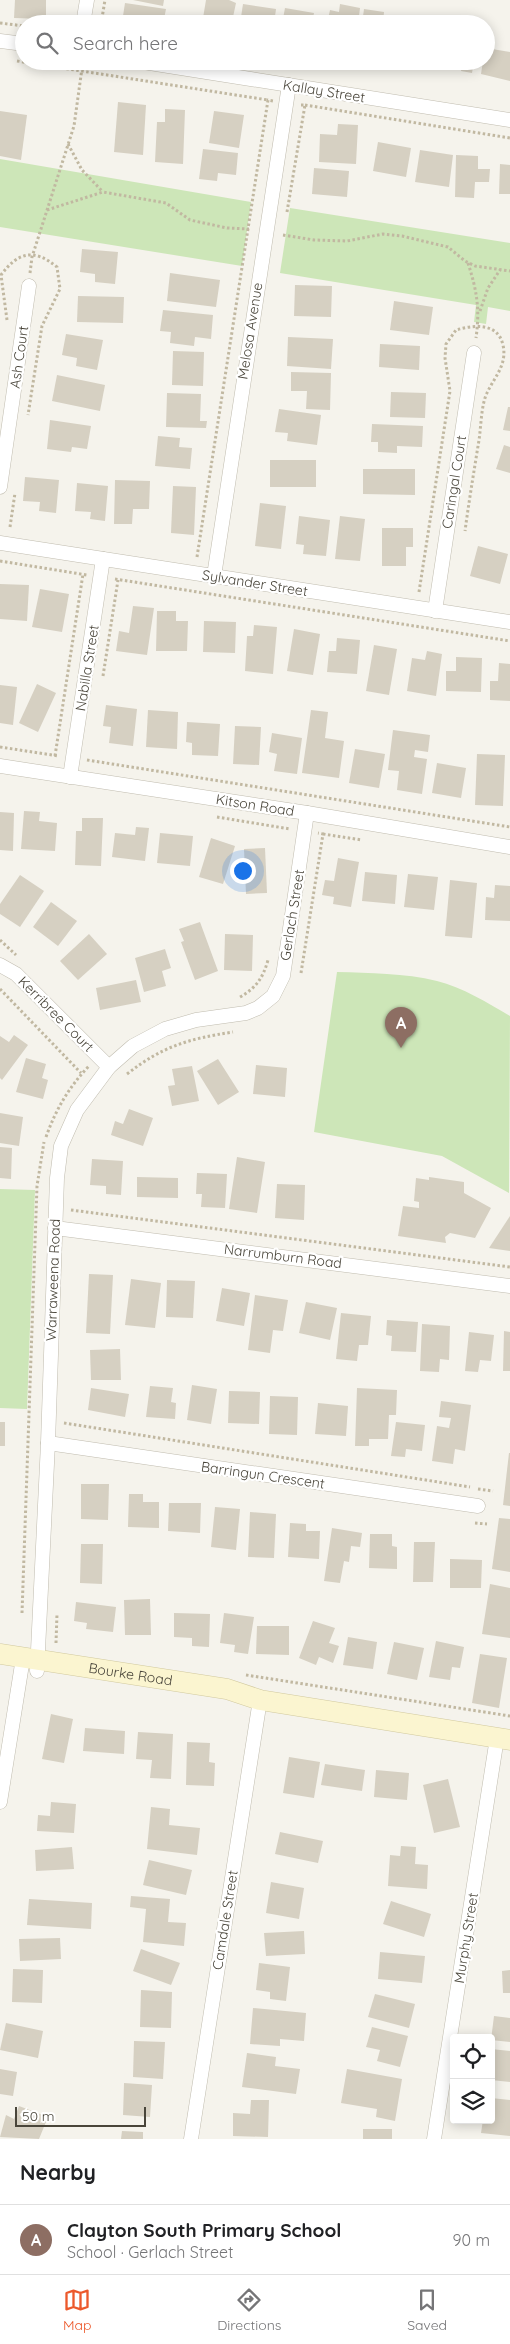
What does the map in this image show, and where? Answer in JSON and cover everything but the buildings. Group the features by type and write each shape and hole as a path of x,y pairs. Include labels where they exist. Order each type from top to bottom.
{"main road":[{"name":"Bourke Road","path":"0,1654 30,1664 224,1700 260,1700 504,1739"},
{"name":"Bourke Road","path":"0,1665 30,1664"}],"street":[{"path":"85,15 87,0"},
{"path":"0,41 15,43"},
{"name":"Kallay Street","path":"194,70 510,120"},
{"name":"Melosa Avenue","path":"214,576 289,85"},
{"name":"Ash Court","path":"0,487 29,286"},
{"name":"Caringal Court","path":"435,611 474,354"},
{"name":"Sylvander Street","path":"0,543 510,622"},
{"name":"Nabilla Street","path":"70,777 104,559"},
{"name":"Kitson Road","path":"0,766 510,846"},
{"name":"Gerlach Street","path":"258,1008 274,996 283,976 308,813"},
{"name":"Kerribree Court","path":"0,965 16,974 108,1067"},
{"name":"Warraweena Road","path":"0,1802 30,1664 55,1444 55,1228 57,1178 61,1146 77,1110 108,1067 133,1046 166,1029 196,1020 246,1013 258,1008"},
{"name":"Narrumburn Road","path":"55,1228 510,1286"},
{"name":"Barringun Crescent","path":"55,1444 478,1506"},
{"name":"Camdale Street","path":"191,2139 260,1700"},
{"name":"Murphy Street","path":"434,2139 504,1739"}],"path":[{"path":"102,15 105,0"},
{"path":"0,23 15,25"},
{"path":"9,59 15,60"},
{"path":"29,286 32,257 74,126 82,70 268,100"},
{"path":"305,106 510,138"},
{"path":"68,144 82,170 102,192"},
{"path":"46,210 102,192 166,203 190,220 228,228 249,229 197,557"},
{"path":"284,235 308,239 347,241 392,234 448,247 468,263 476,266 510,271"},
{"path":"468,263 476,286 480,312"},
{"path":"474,354 480,312 488,288 500,270"},
{"path":"0,561 510,641"},
{"path":"55,756 83,574"},
{"path":"102,684 118,580"},
{"path":"0,747 510,827"},
{"path":"89,761 91,751"},
{"path":"286,838 288,828"},
{"path":"299,977 323,834 305,831"},
{"path":"232,999 241,997 256,987 264,974 268,959"},
{"path":"0,989 82,1074"},
{"path":"125,1076 148,1057 168,1048 190,1040 239,1032"},
{"path":"22,1618 37,1186 43,1148 51,1123 72,1083 98,1056"},
{"path":"70,1230 71,1201"},
{"path":"71,1210 510,1267"},
{"path":"55,1444 63,1423 63,1413"},
{"path":"63,1423 493,1491"},
{"path":"56,1643 57,1604"},
{"path":"238,1673 510,1716"}],"green space":[{"path":"0,159 251,202 242,266 0,227"},
{"path":"290,208 510,243 510,311 488,307 486,324 474,322 476,305 280,273"},
{"path":"337,972 400,975 437,981 465,991 510,1016 509,1193 442,1156 314,1132"},
{"path":"0,1189 35,1190 27,1409 0,1408"}],"place":[{"name":"Clayton South Primary School","path":"401,1048"}]}
